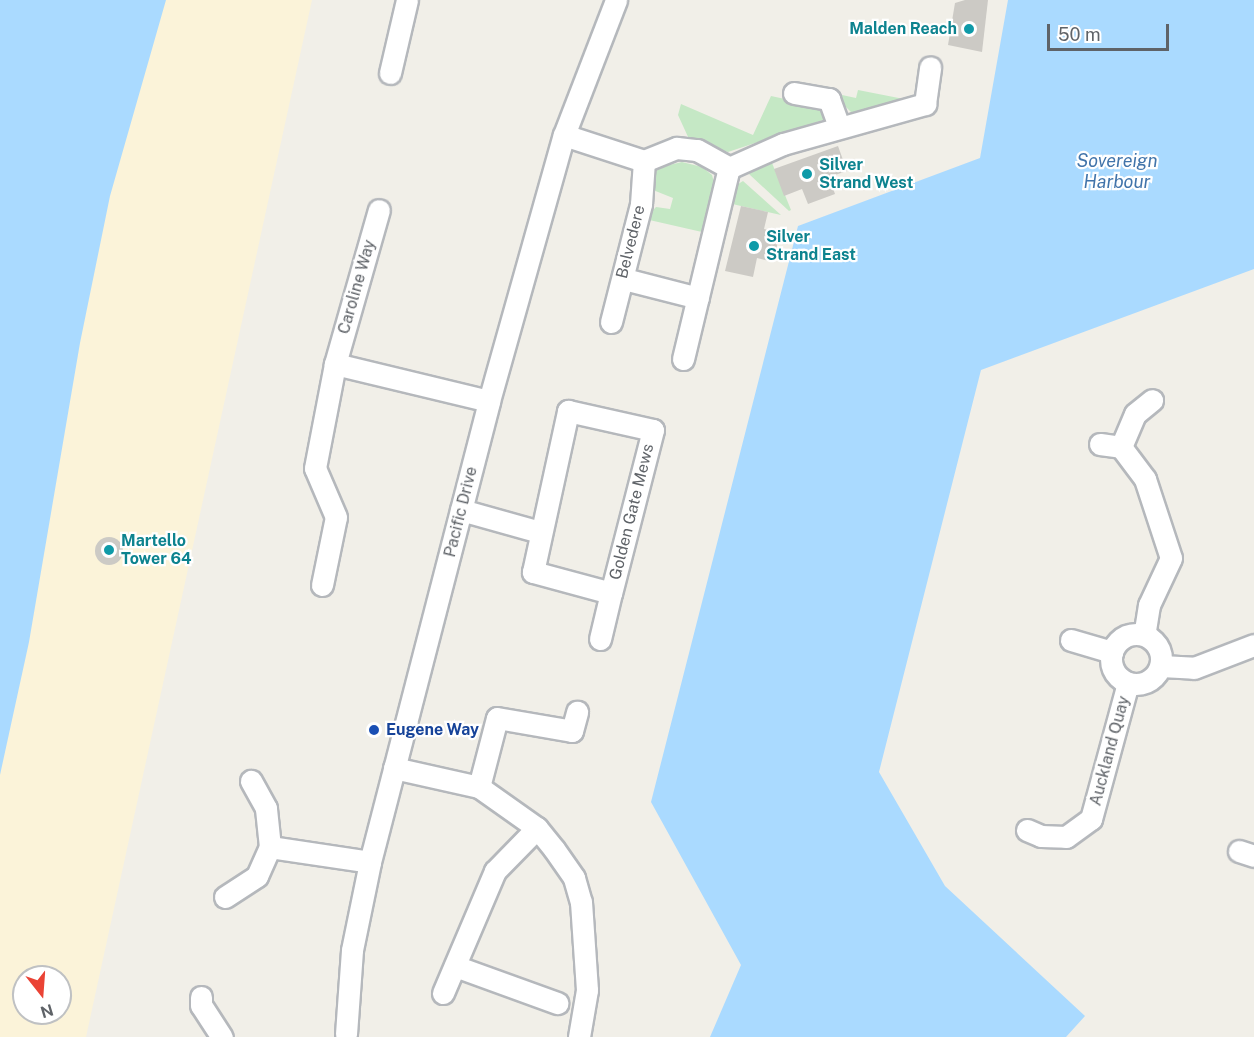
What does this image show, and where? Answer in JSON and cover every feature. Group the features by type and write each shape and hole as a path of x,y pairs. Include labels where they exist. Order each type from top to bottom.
{"street":[{"path":"390,73 407,0"},
{"name":"Pacific Drive","path":"344,1036 352,950 370,862 489,401 564,135 616,0"},
{"path":"729,168 839,126 925,104 930,67"},
{"path":"794,93 829,99 839,126"},
{"path":"564,135 644,161 677,148 698,150 729,168"},
{"name":"Belvedere","path":"611,322 641,204 644,161"},
{"path":"683,359 729,168"},
{"name":"Caroline Way","path":"322,585 336,517 315,468 335,364 379,210"},
{"path":"632,281 698,298"},
{"path":"335,364 489,401"},
{"path":"1121,447 1135,414 1152,400"},
{"name":"Golden Gate Mews","path":"600,639 653,430 568,411 532,572 611,593"},
{"path":"1100,444 1121,447 1153,496 1171,558 1149,605 1144,635"},
{"path":"461,510 540,532"},
{"path":"1144,635 1158,646 1161,666 1149,680 1128,683 1114,671 1112,652 1124,637 1144,635"},
{"path":"1071,640 1112,652"},
{"path":"1161,666 1194,668 1254,645"},
{"name":"Auckland Quay","path":"1027,830 1041,836 1066,837 1091,819 1128,683"},
{"path":"479,788 497,718 572,731 577,712"},
{"path":"394,768 479,788 537,828 574,878 581,902 587,990 579,1037"},
{"path":"225,897 257,876 270,847 266,808 251,781"},
{"path":"443,993 495,871 537,828"},
{"path":"270,847 370,862"},
{"path":"455,966 557,1003"},
{"path":"201,997 201,1005 222,1037"}],"green space":[{"path":"858,90 914,101 853,114 841,102 842,95 856,98"},
{"path":"771,96 822,107 826,119 728,152 689,139 678,115 681,104 753,135"},
{"path":"770,158 791,210 789,211 749,174"},
{"path":"682,162 702,167 712,175 715,186 702,232 645,219 656,207 670,209 673,198 653,190 652,175 661,167"},
{"path":"743,181 781,215 728,203 735,186"}],"sand":[{"path":"0,0 312,0 86,1037 0,1037"}],"water":[{"path":"0,0 166,0 110,196 80,343 29,642 0,775"},
{"name":"Sovereign Harbour","path":"1008,0 1254,0 1254,269 981,370 879,772 945,886 1085,1016 1066,1037 710,1037 741,965 651,802 798,226 980,158"}],"building":[{"name":"Malden Reach","path":"965,0 988,0 982,52 948,45 955,3"},
{"name":"Silver Strand West","path":"838,146 847,171 829,177 835,194 808,204 802,189 784,196 774,169"},
{"name":"Silver Strand East","path":"741,206 768,212 764,229 780,233 773,262 757,258 753,277 725,271"},
{"name":"Martello Tower 64","path":"109,537 119,541 123,551 119,561 109,565 99,561 95,551 99,541"}],"place":[{"name":"Malden Reach","path":"969,29"},
{"name":"Silver Strand West","path":"807,174"},
{"name":"Silver Strand East","path":"754,246"},
{"name":"Martello Tower 64","path":"109,550"},
{"name":"Eugene Way","path":"374,730"}]}
